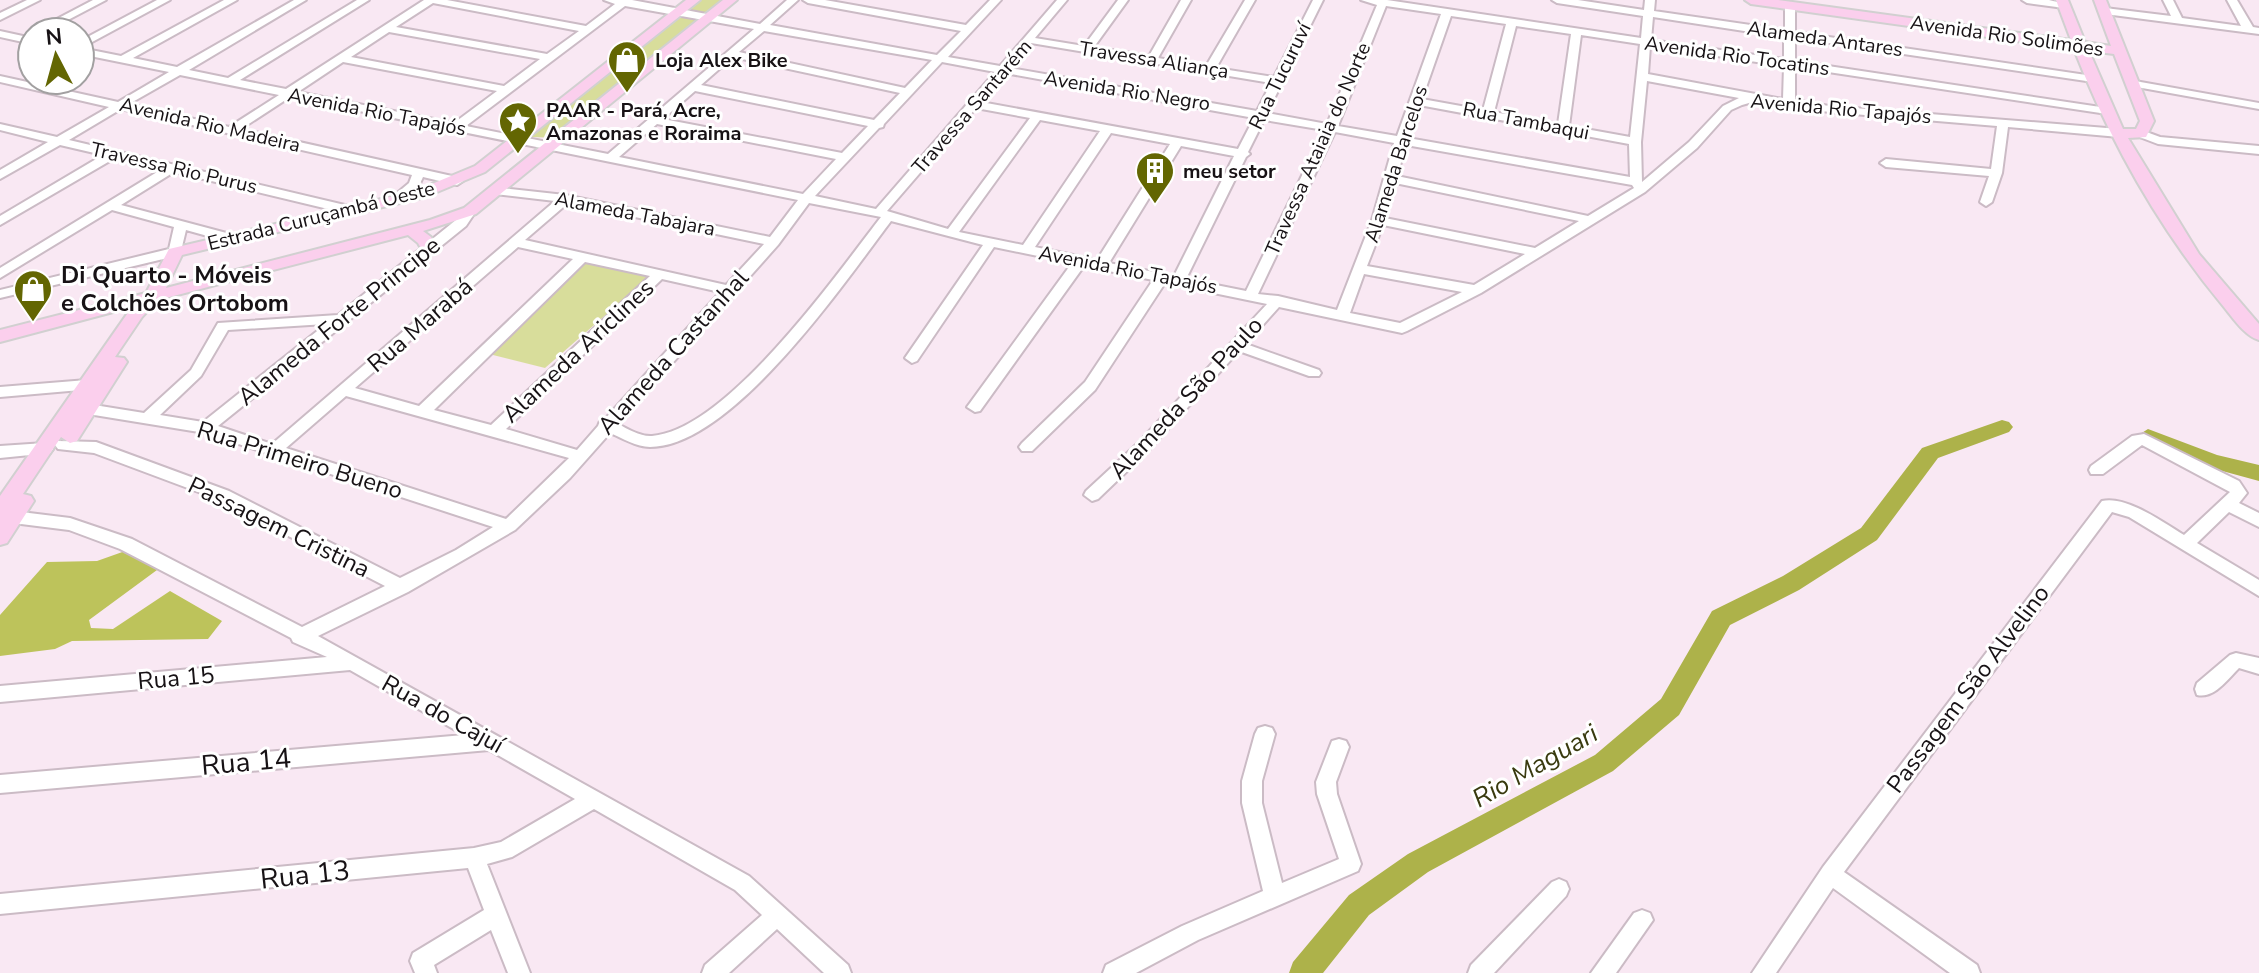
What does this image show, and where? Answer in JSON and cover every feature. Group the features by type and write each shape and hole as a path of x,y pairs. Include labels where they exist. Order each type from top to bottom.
{"main road":[{"name":"Estrada Curuçambá Oeste","path":"153,296 175,252 396,199 457,181 480,169 694,0"},
{"path":"0,336 411,230 470,211 731,0"},
{"name":"Avenida Rio Solimões","path":"1751,0 2120,51"},
{"path":"2063,2 2093,79 2135,166 2187,244 2256,327"},
{"path":"2102,6 2135,84 2144,128"},
{"path":"2108,113 2144,128"},
{"path":"2119,133 2144,128"},
{"path":"411,230 425,240 429,249"},
{"path":"75,419 87,385 136,313 153,296"},
{"path":"0,537 6,515 151,312 153,296"}],"street":[{"path":"0,17 35,0"},
{"path":"71,16 101,0"},
{"path":"96,39 165,0"},
{"path":"124,59 232,0"},
{"path":"0,175 301,0"},
{"path":"229,82 364,0"},
{"path":"232,130 431,0 587,29"},
{"name":"Avenida Rio Negro","path":"609,0 763,25 1003,71 1259,113 1638,186"},
{"path":"612,157 793,0"},
{"path":"808,0 969,29"},
{"name":"Alameda Castanhal","path":"299,637 402,587 509,526 536,504 773,242 806,198 879,125 993,0"},
{"name":"Travessa Santarém","path":"605,425 650,442 675,436 720,410 798,332 884,214 1062,0"},
{"path":"1087,49 1123,0"},
{"path":"1152,60 1186,0"},
{"path":"1210,69 1250,0"},
{"name":"Rua Tucuruví","path":"1178,281 1244,154 1259,113 1318,0"},
{"name":"Avenida Rio Tocatins","path":"1366,0 2108,113"},
{"name":"Alameda Antares","path":"1557,0 2093,79"},
{"path":"1638,186 1635,142 1648,43 1650,0"},
{"path":"2027,0 2063,2"},
{"path":"2168,0 2178,20"},
{"path":"2232,0 2254,31"},
{"path":"455,128 502,89 625,1"},
{"name":"Travessa Ataiaia do Norte","path":"1251,294 1331,128 1383,2"},
{"path":"1789,103 1790,6"},
{"path":"2102,6 2254,31"},
{"name":"Alameda Barcelos","path":"1342,315 1378,220 1401,140 1447,12"},
{"path":"1488,113 1512,22"},
{"path":"389,29 546,57"},
{"path":"1563,127 1576,32"},
{"name":"Travessa Aliança","path":"1030,40 1277,81"},
{"name":"Avenida Rio Tapajós","path":"96,52 177,72 884,214 951,234 1251,294 1402,328 1476,290 1591,220 1693,145 1727,108 1756,98 2119,133"},
{"path":"732,54 909,92"},
{"path":"343,59 502,89"},
{"path":"1644,77 1756,98"},
{"name":"Avenida Rio Madeira","path":"0,79 457,181"},
{"path":"2135,84 2259,106"},
{"path":"692,87 879,125"},
{"name":"Rua Tambaqui","path":"1416,101 1635,142"},
{"path":"975,104 1244,154"},
{"path":"951,234 1038,115"},
{"path":"653,120 847,158"},
{"path":"1986,202 1996,173 2003,122"},
{"name":"Travessa Rio Purus","path":"0,127 349,210"},
{"path":"1027,249 1108,128"},
{"path":"2144,128 2158,140 2259,150"},
{"path":"1101,265 1178,141"},
{"path":"0,221 113,154"},
{"path":"1886,163 1996,173"},
{"path":"0,274 172,168"},
{"path":"396,199 414,185 419,172"},
{"path":"1391,179 1591,220"},
{"name":"Alameda Tabajara","path":"495,190 565,199 773,242"},
{"name":"Rua Marabá","path":"274,450 565,199"},
{"path":"110,206 229,238"},
{"name":"Alameda Forte Principe","path":"206,428 429,249 470,211"},
{"path":"1378,220 1534,252"},
{"path":"0,294 175,252 181,226"},
{"path":"515,242 728,290"},
{"path":"912,358 991,242"},
{"path":"421,413 584,256"},
{"path":"975,407 1081,261"},
{"path":"1361,269 1476,290"},
{"name":"Alameda Ariclines","path":"496,429 660,274"},
{"path":"1027,447 1090,386 1162,277"},
{"name":"Alameda São Paulo","path":"1092,495 1143,447 1278,300"},
{"path":"150,416 196,373 219,330 228,324 342,319"},
{"path":"1235,345 1314,373"},
{"path":"0,392 87,385"},
{"path":"344,390 421,413 496,429 579,456"},
{"name":"Rua Primeiro Bueno","path":"75,419 150,416 206,428 509,526"},
{"path":"2097,470 2137,440 2144,439 2233,485 2239,493 2230,505 2185,544 2259,589"},
{"name":"Passagem Cristina","path":"0,452 54,447 96,448 223,495 402,587"},
{"name":"Passagem São Alvelino","path":"1763,973 1830,874 2108,505 2135,513 2185,544"},
{"path":"2230,505 2259,521"},
{"name":"Rua do Cajuí","path":"6,515 70,524 126,544 352,662 742,883 775,917 840,973"},
{"path":"2204,689 2236,660 2259,666"},
{"name":"Rua 15","path":"0,694 352,662"},
{"path":"1265,734 1252,781 1252,803 1275,896"},
{"name":"Rua 14","path":"0,784 492,741"},
{"path":"1114,973 1152,951 1351,864 1327,794 1326,782 1339,747"},
{"name":"Rua 13","path":"0,904 474,858 505,850 595,798"},
{"path":"474,858 494,916 519,973"},
{"path":"1830,874 1969,973"},
{"path":"1479,973 1559,889"},
{"path":"424,967 494,916"},
{"path":"713,973 775,917"},
{"path":"1602,973 1642,920"}],"green space":[{"path":"694,0 731,0 559,138 532,137 531,130"},
{"path":"583,261 649,277 545,368 489,354"},
{"path":"128,550 157,570 89,620 91,628 113,629 170,591 222,621 208,639 72,641 55,649 0,656 0,615 47,562 97,561"}],"waterway":[{"name":"Rio Maguari","path":"1304,973 1359,905 1418,863 1604,763 1670,707 1721,618 1791,583 1869,534 1930,453 2002,427"},
{"name":"Rio Maguari","path":"2148,436 2212,461 2259,473"}],"place":[{"name":"Loja Alex Bike","path":"627,94"},
{"name":"PAAR - Pará, Acre, Amazonas e Roraima","path":"518,155"},
{"name":"meu setor","path":"1155,205"},
{"name":"Di Quarto - Móveis e Colchões Ortobom","path":"33,323"}]}
